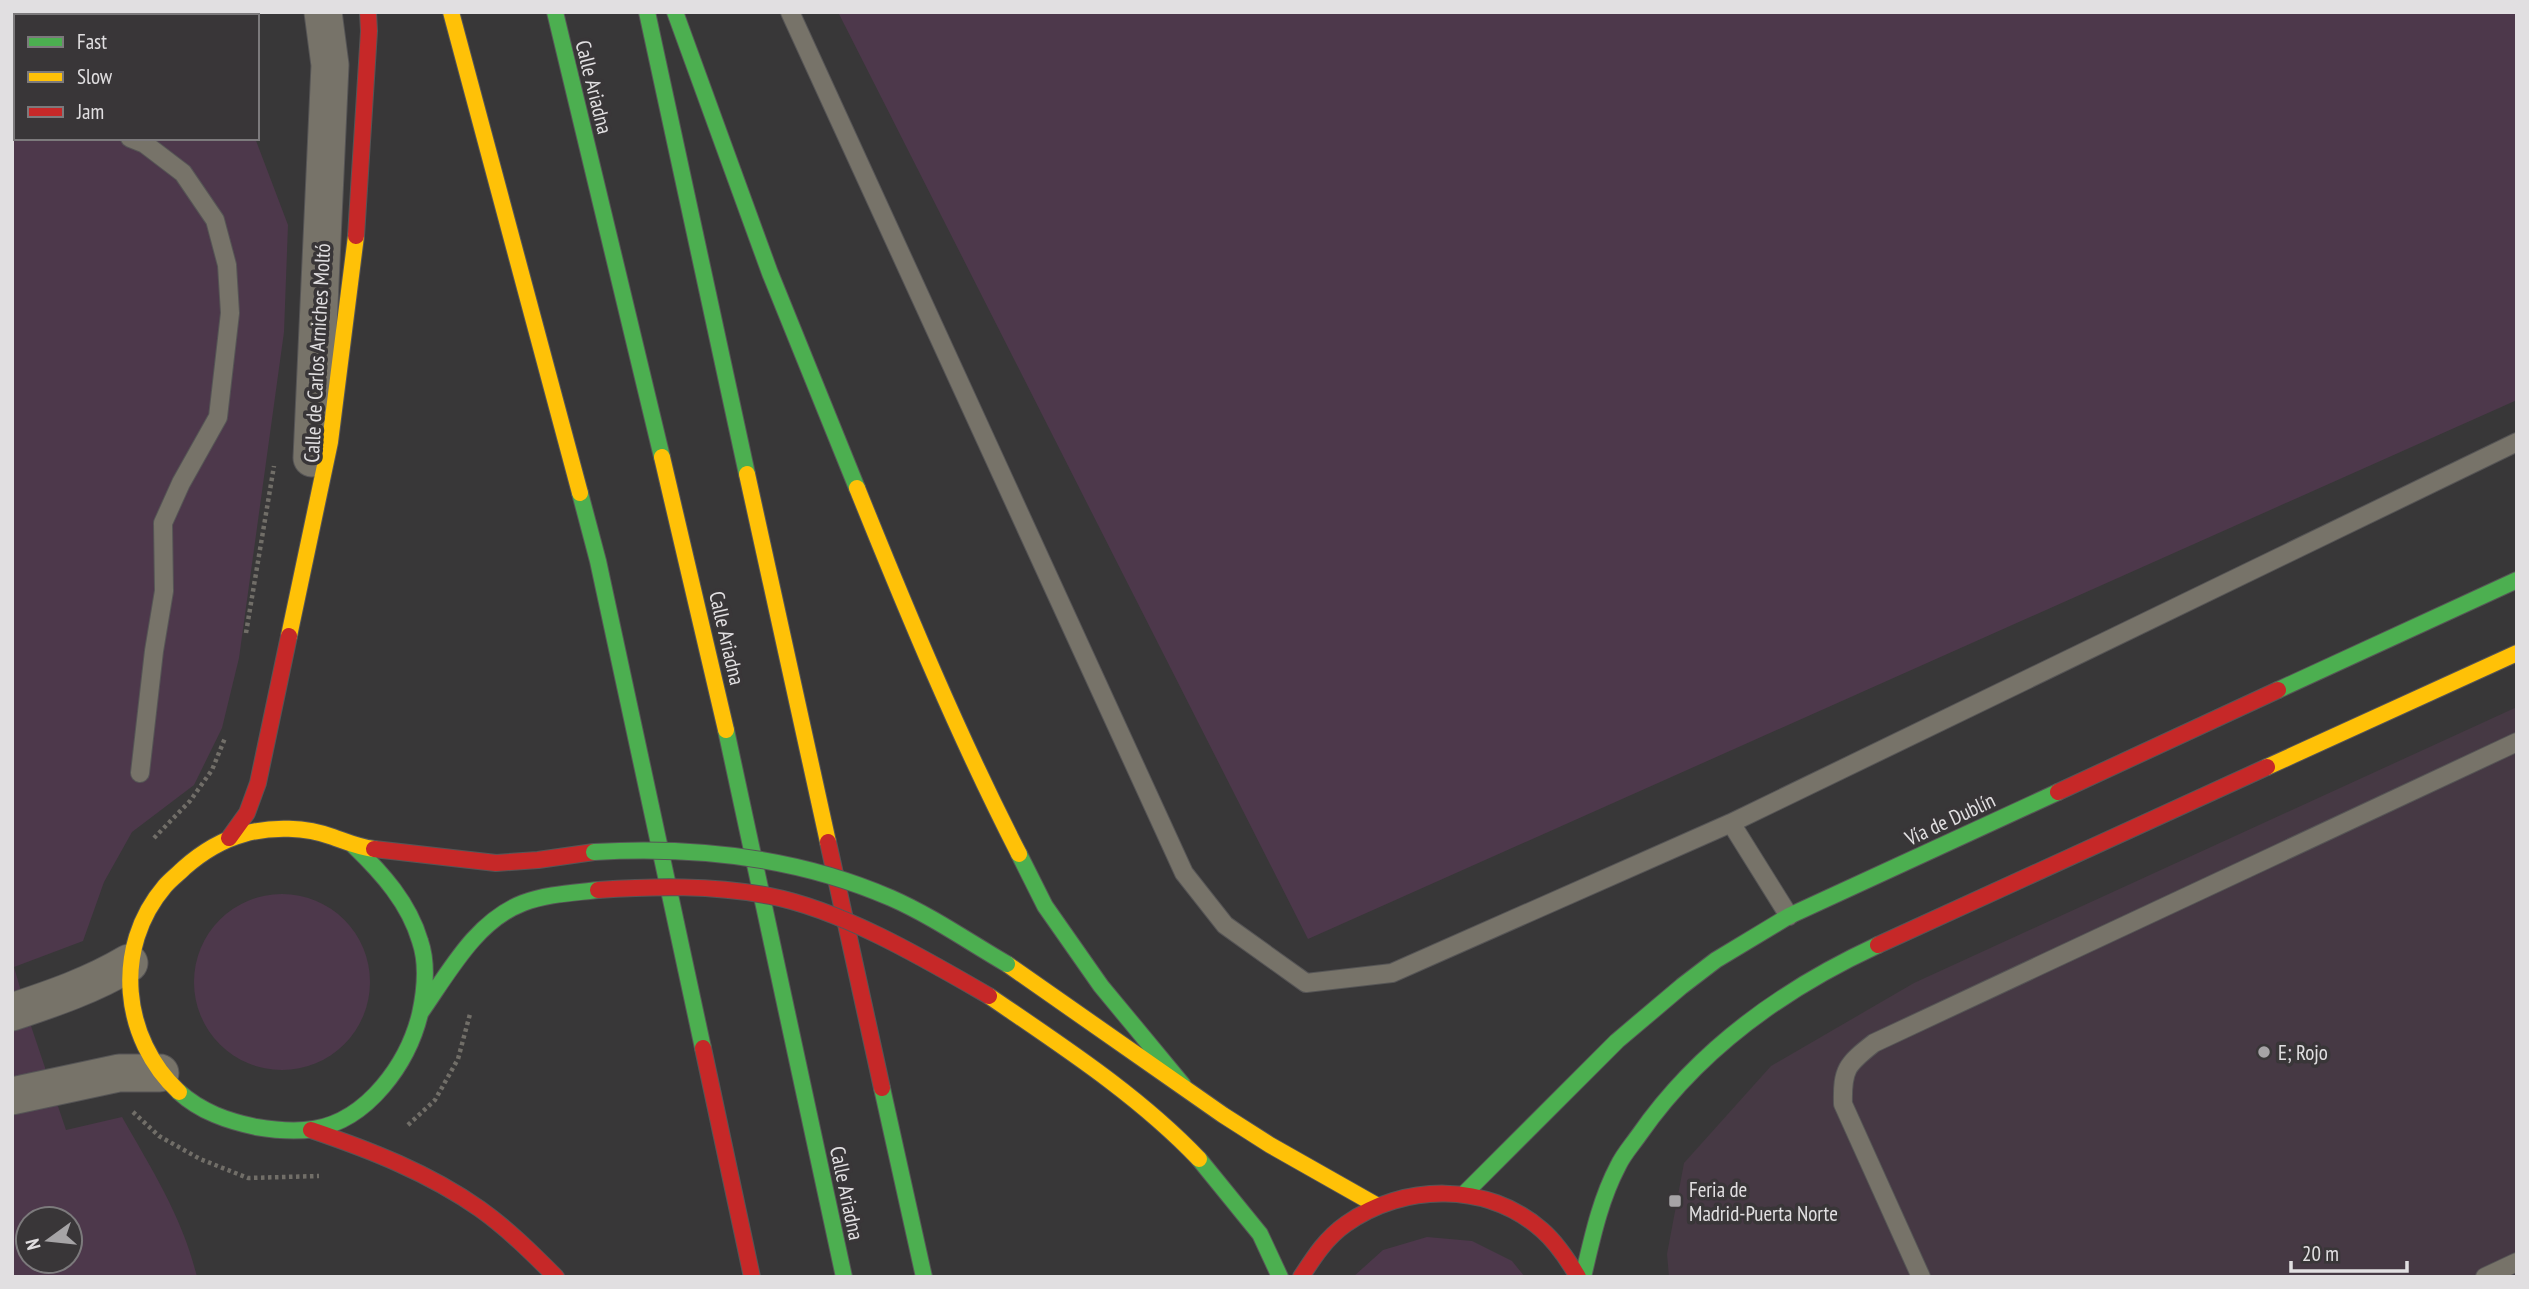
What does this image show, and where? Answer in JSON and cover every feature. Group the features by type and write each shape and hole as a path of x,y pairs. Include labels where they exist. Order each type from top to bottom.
{"main road":[{"path":"368,12 355,248 330,442 258,783 247,813 229,838 177,872 154,898 138,929 129,963 129,1002 140,1040 160,1073 188,1100 222,1119 259,1128 311,1130 368,1149 402,1164 480,1209 556,1277"},
{"path":"451,12 598,561 752,1277"},
{"name":"Calle Ariadna","path":"555,12 704,625 844,1277"},
{"path":"647,12 925,1277"},
{"path":"675,12 770,273 904,604 979,776 1045,906 1101,986 1183,1085"},
{"name":"Vía de Dublín","path":"1465,1193 1543,1113 1665,999 1718,959 1789,916 2517,580"},
{"path":"1581,1277 1596,1220 1618,1165 1661,1103 1718,1047 1778,999 1881,944 2517,653"},
{"path":"229,838 273,829 303,830 332,836 354,846 483,862 533,860 634,848 685,849 769,859 851,883 893,899 1007,964 1223,1115 1270,1145 1377,1205"},
{"path":"311,1130 341,1120 367,1101 396,1072 413,1039 425,977 422,945 404,902 380,871 354,846"},
{"path":"419,1014 479,933 521,904 559,894 652,887 708,888 771,896 812,908 879,934 989,996 1128,1094 1191,1150 1227,1189 1262,1237 1280,1277"},
{"path":"1301,1277 1310,1259 1339,1227 1377,1205 1405,1195 1425,1192 1465,1193 1502,1204 1534,1224 1561,1250 1581,1277"}],"street":[{"name":"Calle de Carlos Arniches Moltó","path":"279,691 302,551 313,450 330,65 324,12"},
{"path":"12,1012 68,994 129,963"},
{"path":"22,1097 119,1073 160,1073"}],"lane":[{"path":"790,12 1184,873 1225,925 1306,983 1392,973 1731,824 2517,442"},
{"path":"135,140 145,144 183,173 215,220 228,265 230,313 218,417 181,483 163,523 164,591 140,773"},
{"path":"1921,1277 1843,1104 1842,1079 1853,1059 1874,1044 2517,742"},
{"path":"1731,824 1789,916"},
{"path":"2485,1277 2517,1262"}],"path":[{"path":"246,636 274,463"},
{"path":"148,845 190,801 212,770 226,735"},
{"path":"418,1133 407,1126 435,1100 458,1059 471,1012"}],"shaded area":[{"path":"12,12 241,12 14,14 14,140 256,140 288,225 284,332 239,658 222,728 194,785 132,832 104,882 83,941 14,967 66,1130 122,1117 175,1214 197,1277 12,1277"},
{"path":"838,12 2517,12 2517,400 1308,939"},
{"path":"2517,707 2517,1277 1669,1277 1667,1254 1684,1163 1771,1066 1914,983"},
{"path":"282,894 316,901 344,920 363,948 370,982 363,1016 344,1044 316,1063 282,1070 248,1063 220,1044 201,1016 194,982 201,948 220,920 248,901"},
{"path":"1427,1237 1472,1241 1512,1261 1525,1277 1353,1277 1383,1250"}],"traffic: fast":[{"path":"555,12 662,457"},
{"path":"647,12 747,474"},
{"path":"675,12 770,273 857,488"},
{"path":"580,493 598,561 703,1048"},
{"path":"2278,690 2517,580"},
{"path":"726,730 844,1277"},
{"path":"1465,1193 1617,1041 1716,960 1789,916 2058,792"},
{"path":"179,1092 215,1115 235,1122 270,1129 307,1130 334,1123 352,1114 368,1102 395,1070 406,1051 420,1014 425,978 423,950 402,901 354,846"},
{"path":"594,852 708,853 746,857 819,873 855,884 906,905 1007,964"},
{"path":"1019,854 1045,906 1101,986 1183,1085"},
{"path":"421,1012 465,949 491,922 506,911 541,898 598,890"},
{"path":"1583,1277 1606,1192 1625,1154 1662,1104 1716,1049 1746,1024 1810,981 1878,945"},
{"path":"882,1088 924,1277"},
{"path":"1199,1159 1260,1234 1280,1277"}],"traffic: slow":[{"path":"451,12 580,493"},
{"path":"289,636 330,442 356,236"},
{"path":"662,457 726,730"},
{"path":"747,474 828,842"},
{"path":"857,488 934,673 1019,854"},
{"path":"2267,767 2517,653"},
{"path":"179,1092 160,1070 145,1046 136,1020 131,992 131,964 137,937 148,910 165,886 191,862 212,848 255,831 312,831 374,849"},
{"path":"1007,964 1223,1115 1376,1205"},
{"path":"989,996 1125,1092 1199,1159"}],"traffic: jam":[{"path":"356,236 368,12"},
{"path":"229,838 247,813 258,783 289,636"},
{"path":"2058,792 2278,690"},
{"path":"1878,945 2267,767"},
{"path":"828,842 882,1088"},
{"path":"374,849 496,863 594,852"},
{"path":"598,890 706,888 749,892 797,903 826,912 883,937 989,996"},
{"path":"703,1048 752,1277"},
{"path":"311,1130 398,1164 461,1196 500,1225 556,1277"},
{"path":"1301,1277 1332,1235 1346,1224 1393,1201 1419,1195 1445,1194 1471,1196 1520,1214 1553,1240 1578,1277"}],"place":[{"name":"E; Rojo","path":"2264,1052"},
{"name":"Feria de Madrid-Puerta Norte","path":"1675,1201"}]}
